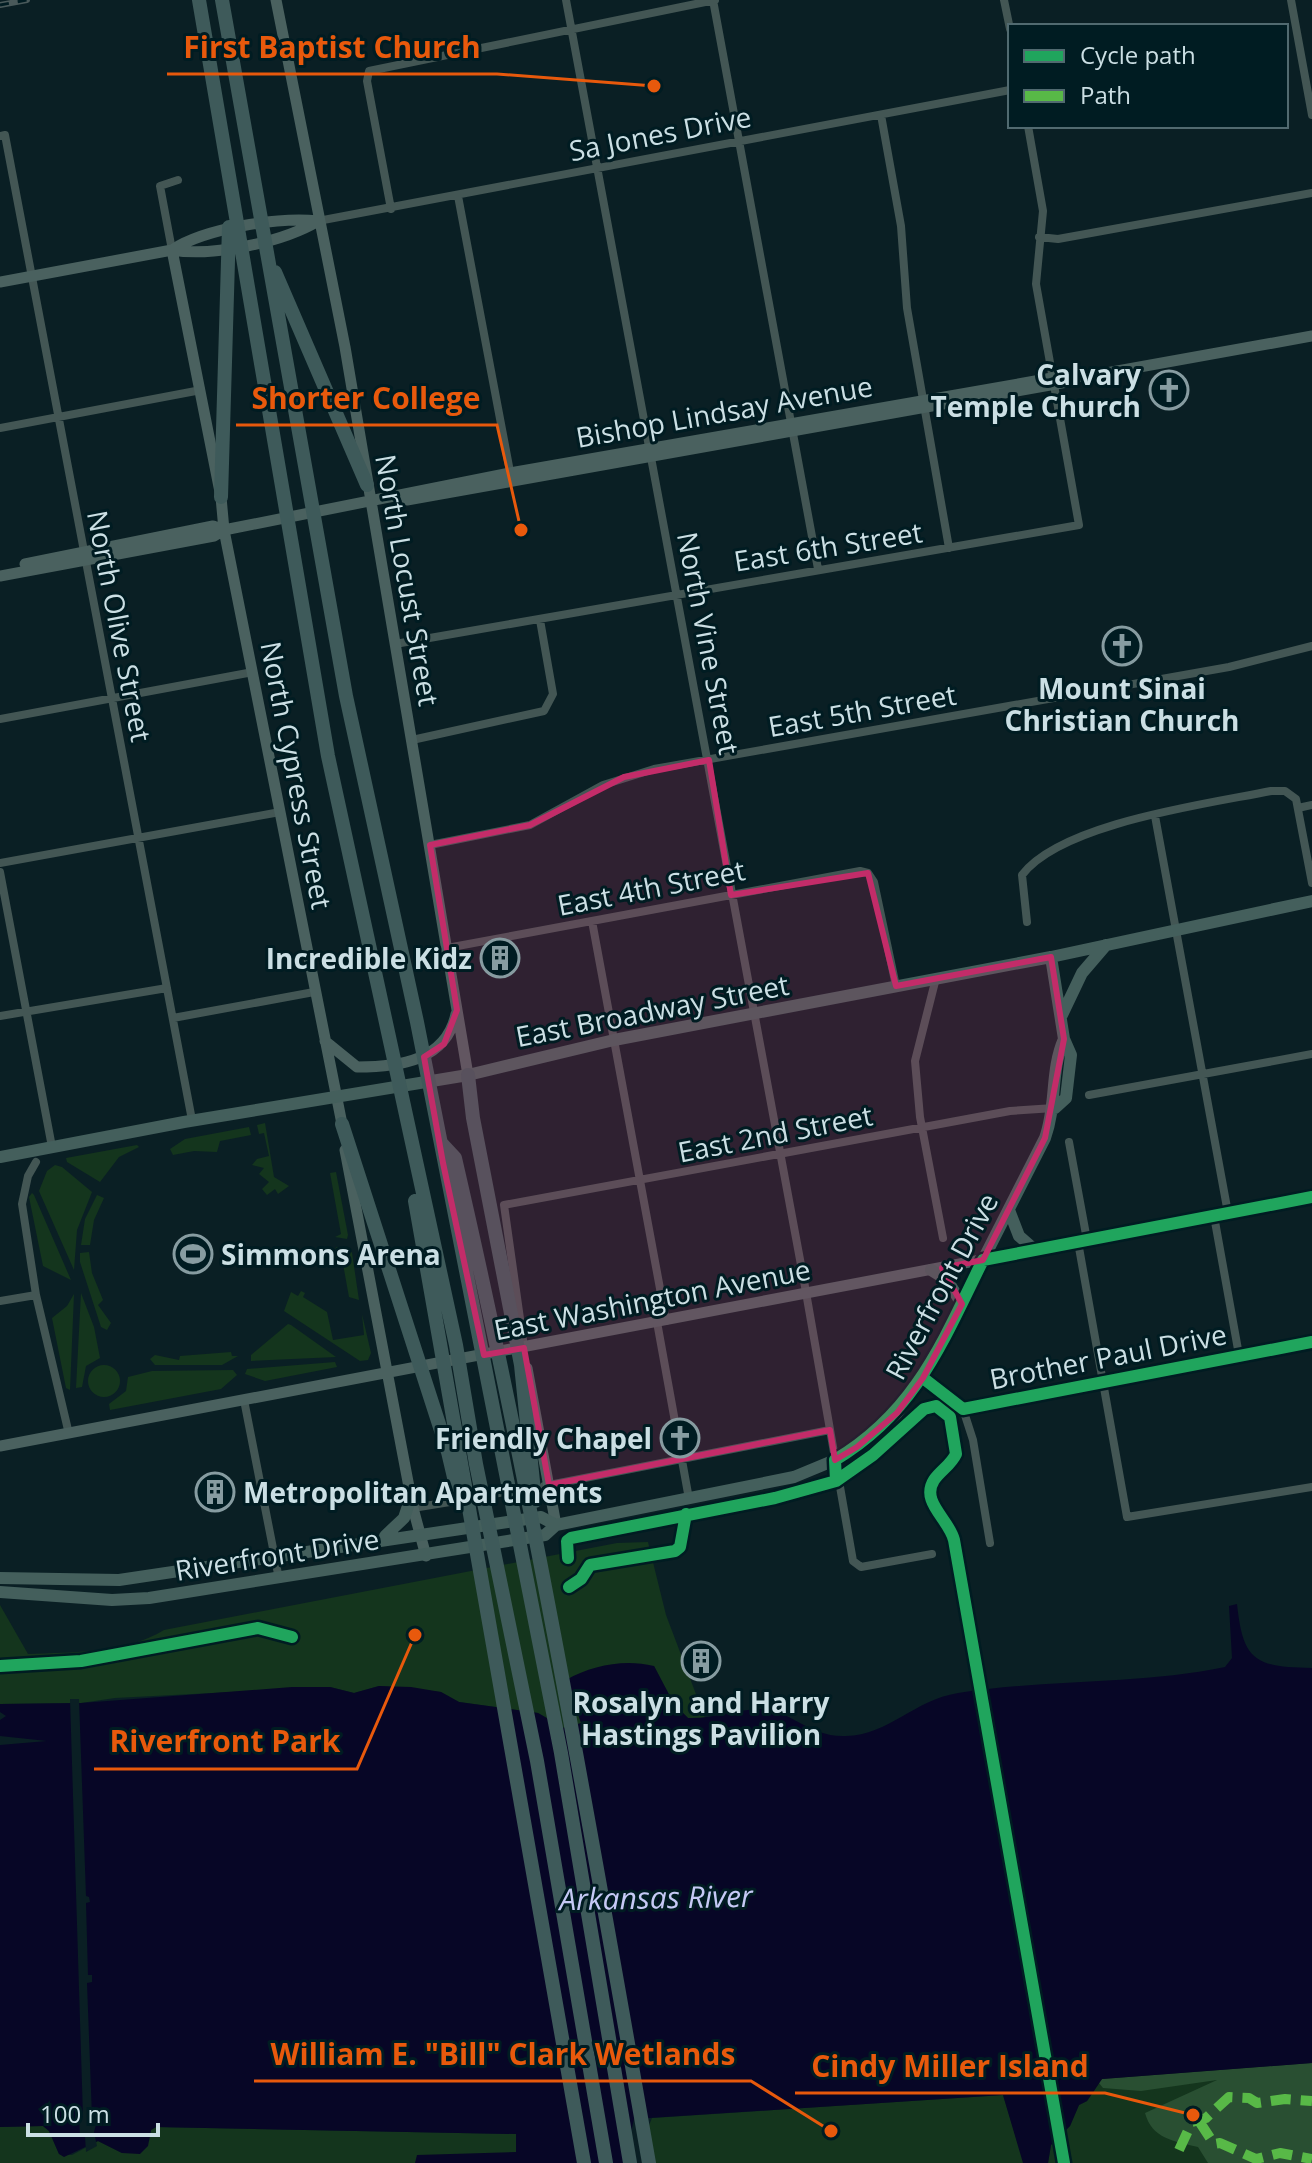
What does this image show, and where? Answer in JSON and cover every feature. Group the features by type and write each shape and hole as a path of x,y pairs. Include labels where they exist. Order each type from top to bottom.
{"highway":[{"path":"223,4 346,696 495,1379 503,1459 561,1753 630,2163"},
{"path":"200,6 230,182 237,264 283,492 345,847 465,1392 463,1466 466,1533 474,1540 520,1781 584,2163"},
{"path":"267,254 367,485"},
{"path":"221,497 237,264"},
{"path":"468,1075 475,1130 521,1365 524,1455 547,1596 591,1824 649,2163"},
{"path":"407,1121 409,1158 447,1386 463,1466 537,1761 606,2163"},
{"path":"342,1124 426,1384 463,1466"},
{"path":"495,1379 524,1455"}],"main road":[{"name":"North Locust Street","path":"276,0 318,221 325,237 468,1075"},
{"name":"Sa Jones Drive","path":"0,282 172,250 193,254 295,235 318,221"},
{"name":"North Cypress Street","path":"172,250 221,497 224,530 342,1124 412,1503 426,1556"},
{"name":"Bishop Lindsay Avenue","path":"0,576 213,526 224,530 371,503 379,498 511,478 1312,336"},
{"name":"Bishop Lindsay Avenue","path":"0,568 85,556"},
{"name":"East Broadway Street","path":"0,1157 192,1120 468,1075 614,1040 1051,957 1312,901"},
{"path":"1062,1015 1082,973 1106,945"},
{"name":"Riverfront Drive","path":"0,1592 135,1600 426,1556 545,1535 556,1525 774,1482 835,1460 886,1424 923,1378 1045,1138 1055,1108 1052,1094 1064,1039 1051,957"},
{"path":"324,1040 357,1067 410,1061 431,1055 444,1044 453,1032 457,1010"},
{"name":"East Washington Avenue","path":"0,1446 1312,1197"},
{"path":"1009,1210 1019,1236 1035,1250"},
{"path":"931,1270 947,1280 962,1304"},
{"path":"524,1348 556,1525"},
{"path":"379,1540 397,1528 412,1503"},
{"name":"Riverfront Drive","path":"274,1555 541,1517 556,1525"},
{"path":"0,1578 111,1581 274,1555"}],"street":[{"name":"North Vine Street","path":"566,0 600,169 857,1567 932,1554"},
{"path":"391,209 367,81 369,71 714,0 818,569"},
{"path":"1004,0 1009,24"},
{"path":"1291,0 1312,115"},
{"name":"Sa Jones Drive","path":"318,221 1008,90"},
{"path":"881,115 901,226 905,290 949,548"},
{"path":"1028,128 1041,194 1036,284 1053,382"},
{"name":"North Olive Street","path":"3,138 192,1120"},
{"name":"North Cypress Street","path":"172,250 160,186 178,180"},
{"path":"1039,237 1058,239 1312,193"},
{"path":"458,196 511,478"},
{"name":"East 6th Street","path":"395,644 1079,525 1053,382"},
{"path":"0,428 201,390"},
{"path":"412,740 544,711 552,696 540,620"},
{"name":"East 5th Street","path":"430,845 530,825 624,777 1229,667 1312,646"},
{"path":"0,719 253,672"},
{"path":"1027,922 1020,887 1027,868 1057,847 1099,830 1279,790 1291,793 1298,808 1312,883"},
{"path":"1298,808 1312,805"},
{"path":"0,863 280,812"},
{"path":"1155,816 1228,1213"},
{"name":"East 4th Street","path":"447,948 864,871 874,882 896,986"},
{"path":"0,872 52,1147"},
{"path":"592,921 641,1181 689,1499"},
{"path":"936,978 915,1055 922,1128 943,1238"},
{"path":"0,1016 167,988"},
{"path":"173,1018 314,992"},
{"path":"1089,1095 1312,1054"},
{"name":"East 2nd Street","path":"524,1348 504,1205 1010,1111 1055,1108"},
{"path":"1069,1142 1102,1381 1127,1517 1312,1487"},
{"path":"36,1162 23,1189 22,1204 36,1295 69,1434"},
{"path":"1214,1216 1239,1355"},
{"path":"0,1301 36,1295"},
{"name":"Brother Paul Drive","path":"923,1378 963,1409 1312,1342"},
{"path":"244,1400 279,1579"},
{"path":"963,1409 973,1440 990,1543"},
{"path":"412,1503 549,1485 830,1430"}],"highlighted area":[{"path":"709,760 731,895 868,873 896,986 1051,957 1064,1039 1045,1138 983,1260 942,1268 962,1304 923,1378 897,1413 857,1447 835,1460 830,1430 549,1485 524,1348 484,1355 443,1163 424,1057 444,1044 457,1010 430,845 530,825 624,777"}],"green space":[{"path":"265,1123 274,1177 289,1186 278,1194 275,1189 267,1195 262,1189 269,1182 259,1174 264,1168 252,1165 257,1159 269,1156 264,1133 259,1134 257,1125"},
{"path":"249,1127 251,1135 220,1141 217,1152 194,1151 173,1155 170,1149 185,1139"},
{"path":"139,1147 119,1157 100,1182 67,1162 66,1158"},
{"path":"55,1165 62,1167 92,1192 77,1230 74,1270 39,1191 47,1171"},
{"path":"336,1172 347,1239 335,1237 341,1234 330,1173"},
{"path":"32,1193 71,1280 43,1266 29,1197"},
{"path":"97,1195 104,1198 94,1220 90,1245 81,1245 85,1219"},
{"path":"336,1247 348,1248 352,1253 359,1300 349,1297 341,1253 335,1250"},
{"path":"89,1252 92,1273 103,1300 98,1305 111,1323 107,1330 101,1327 80,1262 80,1253"},
{"path":"301,1291 305,1293 303,1297 327,1312 333,1340 364,1335 362,1314 371,1353 368,1360 360,1361 284,1311 291,1292 298,1296"},
{"path":"81,1293 94,1327 100,1358 86,1366 82,1387 76,1388"},
{"path":"74,1294 70,1390 66,1388 52,1318 67,1306"},
{"path":"288,1324 336,1357 251,1361 251,1355"},
{"path":"231,1352 232,1356 238,1356 222,1365 155,1365 150,1359 155,1355 179,1360 180,1356"},
{"path":"335,1362 337,1367 265,1381 245,1374 247,1369"},
{"path":"104,1365 115,1370 120,1381 115,1392 104,1397 93,1392 88,1381 93,1370"},
{"path":"233,1370 237,1375 221,1389 110,1410 109,1404 126,1391 128,1377 152,1371"},
{"path":"648,1542 666,1615 705,1718 688,1718 674,1704 654,1666 576,1727 564,1728 538,1713 459,1702 441,1692 379,1686 354,1693 330,1687 115,1698 81,1703 0,1704 0,1605 28,1654 81,1652 133,1644 164,1630 617,1543"},
{"path":"1312,2063 1312,2163 1048,2163 1051,2145 1070,2126 1079,2105 1087,2101 1102,2079"},
{"path":"1312,2063 1312,2163 1208,2163 1198,2147 1165,2138 1148,2122 1145,2113 1217,2080 1141,2091 1103,2088 1099,2083 1102,2079"},
{"path":"1003,2095 1018,2144 1031,2163 642,2163 644,2138 652,2118"},
{"path":"43,2126 49,2131 59,2154 72,2155 98,2141 122,2153 149,2141 151,2130 156,2127 516,2134 525,2163 0,2163 0,2127"}],"water":[{"name":"Arkansas River","path":"1237,1604 1243,1638 1255,1657 1277,1666 1312,1668 1312,2063 1102,2079 1087,2101 1079,2105 1070,2126 1051,2145 1048,2163 1023,2163 1003,2095 634,2119 624,2163 415,2163 417,2155 516,2152 516,2134 156,2127 151,2130 148,2146 140,2154 122,2153 98,2141 64,2157 59,2154 49,2131 43,2126 0,2127 0,1745 47,1741 0,1736 0,1720 6,1716 0,1712 0,1704 81,1703 292,1687 330,1687 354,1693 379,1686 411,1687 441,1692 459,1702 538,1713 564,1728 581,1723 566,1680 598,1667 631,1663 654,1666 674,1704 688,1718 752,1709 771,1710 821,1732 846,1736 875,1730 928,1703 958,1693 1159,1677 1225,1667 1232,1658 1229,1606"}],"pier":[{"path":"975,1687 982,1687 1062,2139 1054,2147"},
{"path":"70,1699 79,1699 86,1896 90,1902 86,1903 88,1975 92,1975 92,1982 87,1983 92,2117 97,2121 94,2132 97,2146 86,2152 85,2137 80,2136 79,2118 83,2117"}],"railway":[{"path":"0,5 27,0"}],"marked path":[{"path":"1179,2150 1192,2122 1206,2118 1229,2097 1249,2098 1257,2103 1285,2099 1312,2101"},
{"path":"1199,2121 1214,2144 1220,2143 1256,2159 1280,2153 1312,2159"}],"cycle path":[{"path":"836,1481 835,1460 887,1420 924,1372 983,1260 1312,1197"},
{"path":"923,1378 963,1409 1312,1342"},
{"path":"568,1558 567,1541 571,1538 775,1498 836,1481 873,1455 924,1409 936,1406 950,1417 956,1454 934,1480 931,1496 954,1540 1064,2163"},
{"path":"569,1587 581,1579 590,1565 675,1551 680,1547 686,1514"},
{"path":"0,1666 81,1661 258,1628 292,1637"}],"place":[{"name":"First Baptist Church","path":"654,86"},
{"name":"Calvary Temple Church","path":"1169,390"},
{"name":"Shorter College","path":"521,530"},
{"name":"Mount Sinai Christian Church","path":"1122,646"},
{"name":"Incredible Kidz","path":"500,958"},
{"name":"Simmons Arena","path":"193,1254"},
{"name":"Friendly Chapel","path":"680,1438"},
{"name":"Metropolitan Apartments","path":"215,1492"},
{"name":"Riverfront Park","path":"415,1635"},
{"name":"Rosalyn and Harry Hastings Pavilion","path":"701,1661"},
{"name":"Cindy Miller Island","path":"1193,2115"},
{"name":"William E. \"Bill\" Clark Wetlands","path":"831,2131"}]}
